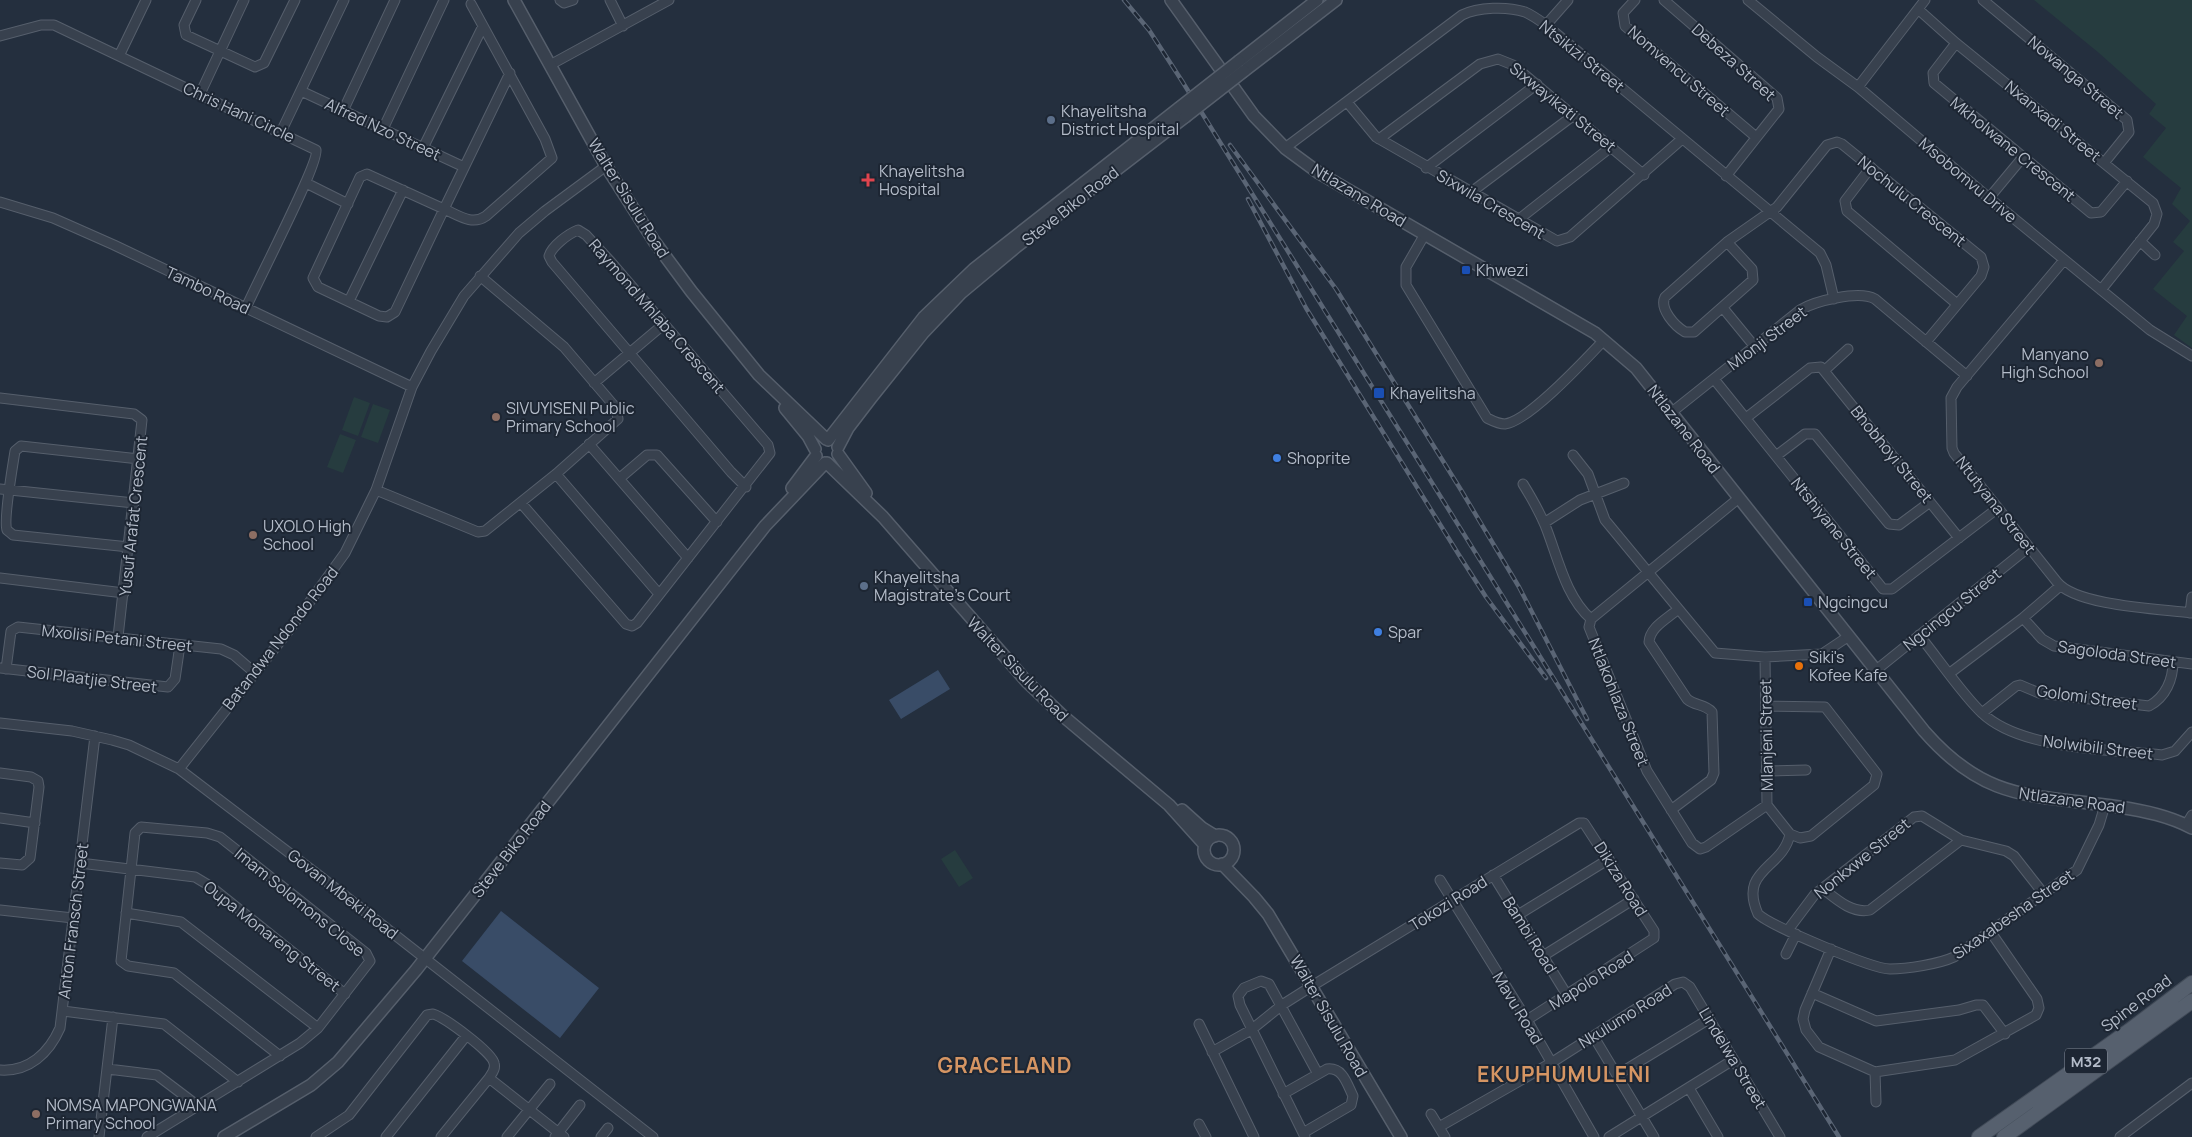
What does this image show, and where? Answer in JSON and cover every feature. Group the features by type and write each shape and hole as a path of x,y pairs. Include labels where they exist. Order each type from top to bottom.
{"main road":[{"name":"Spine Road","path":"1979,1137 2130,1030 2192,983"},
{"name":"Spine Road","path":"2004,1137 2192,1001"}],"street":[{"path":"119,56 146,0"},
{"path":"196,0 184,25 184,32 191,39 251,67 262,66 295,0"},
{"path":"200,94 244,0"},
{"path":"282,132 344,0"},
{"path":"343,111 394,0"},
{"path":"383,129 444,0"},
{"name":"Walter Sisulu Road","path":"514,0 606,166 654,241 691,292 808,436 820,458 883,517 1005,658 1039,694 1169,804 1205,845"},
{"path":"560,0 564,3 572,0"},
{"path":"610,0 623,26"},
{"path":"550,65 670,0"},
{"name":"Ntlazane Road","path":"1171,0 1245,104 1285,148 1319,173 1604,340 1636,368 1875,671 1951,760 1978,777 2019,794 2105,805 2158,814 2190,823"},
{"name":"Steve Biko Road","path":"224,1137 310,1084 338,1062 424,959 820,458 820,441 827,440 924,317 974,269 1241,66 1317,0"},
{"name":"Steve Biko Road","path":"1241,66 1336,0"},
{"path":"1546,25 1568,0"},
{"name":"Nomvencu Street","path":"1635,0 1623,13 1625,26 1756,137"},
{"name":"Debeza Street","path":"1664,0 1777,98 1779,108 1726,176"},
{"name":"Msobomvu Drive","path":"1748,0 1817,57 1858,87 1989,198 2150,330 2192,356"},
{"path":"1858,87 1925,0"},
{"name":"Nowanga Street","path":"1983,0 2127,120 2129,132 2104,163"},
{"path":"471,4 510,73 548,145 552,158 477,221 469,220 444,208 373,176 364,174 360,177 313,278 318,287 380,316 387,318 392,315 444,208 510,73"},
{"name":"Ntsikizi Street","path":"1285,148 1462,15 1470,11 1485,9 1522,11 1546,25 1820,253 1826,265 1834,299"},
{"name":"Nxanxadi Street","path":"1919,10 1956,43 2153,203 2157,214 2154,224 2101,290"},
{"name":"Chris Hani Circle","path":"0,36 50,24 282,132 316,150 316,160 306,183 246,308"},
{"path":"423,148 483,26"},
{"name":"Mkholwane Crescent","path":"1956,43 1933,73 1934,83 2091,213 2101,212 2126,182"},
{"name":"Sixwayikati Street","path":"1379,139 1486,61 1506,60 1574,114 1644,174"},
{"path":"1426,168 1537,84"},
{"name":"Alfred Nzo Street","path":"301,92 464,167"},
{"name":"Sixwila Crescent","path":"1347,102 1372,134 1379,139 1426,168 1555,241 1564,240 1644,174 1682,139"},
{"name":"Steve Biko Road","path":"838,451 848,428 870,398 923,333 961,293 1182,112"},
{"path":"1470,193 1574,114"},
{"name":"Nochulu Crescent","path":"1770,212 1827,145 1832,142 1842,144 1981,257 1984,268 1981,276 1926,342"},
{"path":"1518,220 1611,147"},
{"path":"1989,198 2023,157"},
{"name":"Batandwa Ndondo Road","path":"179,769 338,564 376,490 412,387 452,314 480,276 519,233 545,210 606,166"},
{"path":"1871,167 1845,201 1847,210 1958,304"},
{"path":"306,183 348,204"},
{"path":"349,301 403,190"},
{"name":"Tambo Road","path":"0,202 62,222 412,387"},
{"path":"1727,242 1752,269 1754,276 1751,284 1694,332 1690,333 1680,328 1664,309 1662,302 1665,297 1727,242 1770,212"},
{"name":"Raymond Mhlaba Crescent","path":"521,503 626,624 632,626 637,623 746,487 768,456 770,448 586,235 578,230 564,239 550,253 552,262 731,472 746,487"},
{"path":"1425,234 1406,267 1406,285 1487,418 1497,423 1511,422 1558,388 1604,340"},
{"path":"2140,241 2155,255"},
{"name":"Ntutyana Street","path":"2064,260 1967,376 1951,398 1952,448 2060,586 2076,596 2087,599 2191,613"},
{"path":"376,490 478,532 490,529 615,422 618,414 616,408 556,339 480,276"},
{"name":"Mlonji Street","path":"1672,412 1804,307 1858,295 1872,297 1967,376"},
{"path":"1723,308 1755,347"},
{"path":"594,383 664,324"},
{"path":"1746,418 1810,368 1817,366 1825,370 1848,349"},
{"name":"Bhobhoyi Street","path":"1825,370 1959,538"},
{"name":"Ntshiyane Street","path":"1714,379 1883,589 1892,589 1998,508"},
{"name":"Walter Sisulu Road","path":"765,381 827,440 834,442 838,451 883,517"},
{"name":"Yusuf Arafat Crescent","path":"0,398 138,415 143,424 118,637"},
{"path":"1776,456 1805,434 1815,434 1889,524 1894,526 1899,525 1930,502"},
{"path":"589,444 688,558"},
{"path":"129,548 14,535 7,530 5,489 15,451 21,446 139,459"},
{"path":"820,458 834,461 838,451"},
{"path":"620,478 647,455 657,455 717,522"},
{"path":"1573,455 1588,474 1605,520 1715,654 1765,657 1822,654 1849,636"},
{"path":"556,474 660,594"},
{"path":"1544,523 1580,500 1624,483"},
{"path":"1522,484 1544,523 1573,597 1580,609 1591,619"},
{"path":"5,489 134,503"},
{"name":"Ntlakohlaza Street","path":"1739,498 1591,619 1589,627 1647,771 1692,843 1700,849 1706,848 1767,805"},
{"name":"Ngcingcu Street","path":"1875,671 2029,547"},
{"path":"0,578 124,593"},
{"path":"1950,674 2023,618 2060,586"},
{"path":"2191,613 2192,597"},
{"path":"1671,810 1712,780 1714,774 1712,712 1708,707 1693,704 1687,698 1649,642 1650,635 1656,627 1678,610"},
{"name":"Sagoloda Street","path":"2023,618 2042,639 2054,646 2192,664"},
{"name":"Mxolisi Petani Street","path":"3,669 11,631 15,627 227,650 255,673"},
{"name":"Nolwibili Street","path":"1919,635 1982,713 2006,729 2044,742 2162,755 2175,751 2192,732"},
{"name":"Sol Plaatjie Street","path":"3,669 168,687 175,680 180,645"},
{"name":"Mlanjeni Street","path":"1765,657 1767,805 1790,834"},
{"name":"Golomi Street","path":"1982,713 2016,686 2020,685 2039,693 2149,706 2158,700 2171,683 2173,662"},
{"path":"1766,706 1825,707 1877,774 1874,785 1811,836 1800,838 1790,834"},
{"name":"Govan Mbeki Road","path":"0,723 95,736 129,745 179,769 653,1137"},
{"name":"Anton Fransch Street","path":"0,1070 19,1068 43,1054 54,1042 63,1011 95,736"},
{"path":"1766,771 1806,770"},
{"path":"0,773 31,777 38,781 39,787 28,862 22,865 0,863"},
{"name":"Walter Sisulu Road","path":"1169,804 1179,808 1202,828 1215,836"},
{"name":"Sixaxabesha Street","path":"1790,834 1785,850 1760,872 1755,882 1753,890 1754,904 1758,914 1792,932 1831,949 1874,966 1890,969 1945,961 2077,870 2100,825 2105,805"},
{"name":"Nonkxwe Street","path":"1792,932 1798,914 1822,888 1914,817 1922,816 1961,840 2006,851 2014,856 2044,893"},
{"path":"0,818 35,823"},
{"name":"Tokozi Road","path":"1212,1052 1252,1030 1282,1006 1312,986 1579,823 1584,823"},
{"name":"Dikiza Road","path":"1584,823 1654,931 1654,938"},
{"name":"Imam Solomons Close","path":"131,869 135,833 141,827 207,833 220,837 366,953 369,959 369,964 318,1028 280,1056 147,1137"},
{"path":"1215,836 1222,836 1230,840 1234,848 1227,861 1215,864 1207,859 1205,845 1215,836"},
{"path":"1822,888 1840,903 1862,912 1870,910 1961,840"},
{"path":"1518,915 1609,859"},
{"name":"Walter Sisulu Road","path":"1227,861 1288,944 1401,1137"},
{"name":"Oupa Monareng Street","path":"80,863 195,877 203,881 345,994"},
{"path":"131,869 120,956 123,964 174,973 280,1056"},
{"name":"Bambi Road","path":"1493,875 1567,995"},
{"name":"Mavu Road","path":"1440,880 1526,1020 1594,1137"},
{"path":"1543,956 1634,899"},
{"path":"0,910 73,918"},
{"path":"126,913 182,922 318,1028"},
{"path":"1831,949 1803,1019 1806,1030 1812,1040 1819,1046 1875,1072 1955,1060 2005,1034 2036,1015 2038,1003 1990,931"},
{"path":"1786,954 1792,932"},
{"name":"Mapolo Road","path":"1526,1020 1654,938"},
{"path":"1283,1094 1327,1069 1334,1068 1340,1071 1354,1096 1354,1101 1351,1105 1304,1135 1283,1094 1238,1000 1240,992 1244,988 1264,981 1269,984 1318,1074"},
{"name":"Lindelwa Street","path":"1683,982 1690,987 1780,1137"},
{"name":"Nkulumo Road","path":"1440,1127 1594,1037 1675,984 1683,982"},
{"path":"1812,993 1876,1021 1983,1005 2005,1034"},
{"path":"63,1011 164,1024 238,1082"},
{"path":"316,1137 349,1115 427,1015 437,1015 466,1036 492,1059 494,1067 489,1078 441,1137"},
{"path":"99,1137 113,1017"},
{"path":"1617,1075 1709,1019"},
{"path":"1199,1024 1254,1137"},
{"path":"386,1137 466,1036"},
{"path":"1594,1037 1654,1137"},
{"path":"1609,1137 1734,1060"},
{"path":"108,1069 157,1075 198,1106"},
{"path":"1875,1072 1876,1102"},
{"path":"489,1078 559,1136 580,1105"},
{"path":"2120,1137 2192,1083"},
{"path":"508,1137 550,1084"},
{"path":"1689,1088 1718,1137"},
{"path":"1431,1114 1445,1137"},
{"path":"1199,1124 1206,1137"},
{"path":"601,1137 608,1128"}],"green space":[{"path":"2034,0 2192,0 2192,348 2174,335 2187,316 2153,289 2184,251 2173,242 2190,221 2172,204 2181,188 2143,157 2166,128 2149,114 2156,104 2099,53"},
{"path":"354,397 370,403 358,436 342,430"},
{"path":"373,404 390,410 378,443 361,437"},
{"path":"340,434 356,440 343,473 327,467"},
{"path":"955,850 973,878 959,887 941,859"}],"water":[{"path":"938,670 950,689 901,719 889,700"},
{"path":"501,911 599,988 560,1038 462,961"}],"railway":[{"path":"1124,0 1149,30 1182,81 1839,1137"},
{"path":"1230,145 1336,289 1519,587 1587,719"},
{"path":"1248,199 1306,308 1459,555 1486,597 1546,678"}],"place":[{"name":"Khayelitsha District Hospital","path":"1051,120"},
{"name":"Khayelitsha Hospital","path":"868,180"},
{"name":"Khwezi","path":"1466,270"},
{"name":"Manyano High School","path":"2099,363"},
{"name":"Khayelitsha","path":"1379,393"},
{"name":"SIVUYISENI Public Primary School","path":"496,417"},
{"name":"Shoprite","path":"1277,458"},
{"name":"UXOLO High School","path":"253,535"},
{"name":"Khayelitsha Magistrate's Court","path":"864,586"},
{"name":"Ngcingcu","path":"1808,602"},
{"name":"Spar","path":"1378,632"},
{"name":"Siki's Kofee Kafe","path":"1799,666"},
{"name":"NOMSA MAPONGWANA Primary School","path":"36,1114"}],"district":[{"name":"GRACELAND","path":"1005,1065"},
{"name":"EKUPHUMULENI","path":"1564,1074"}]}
